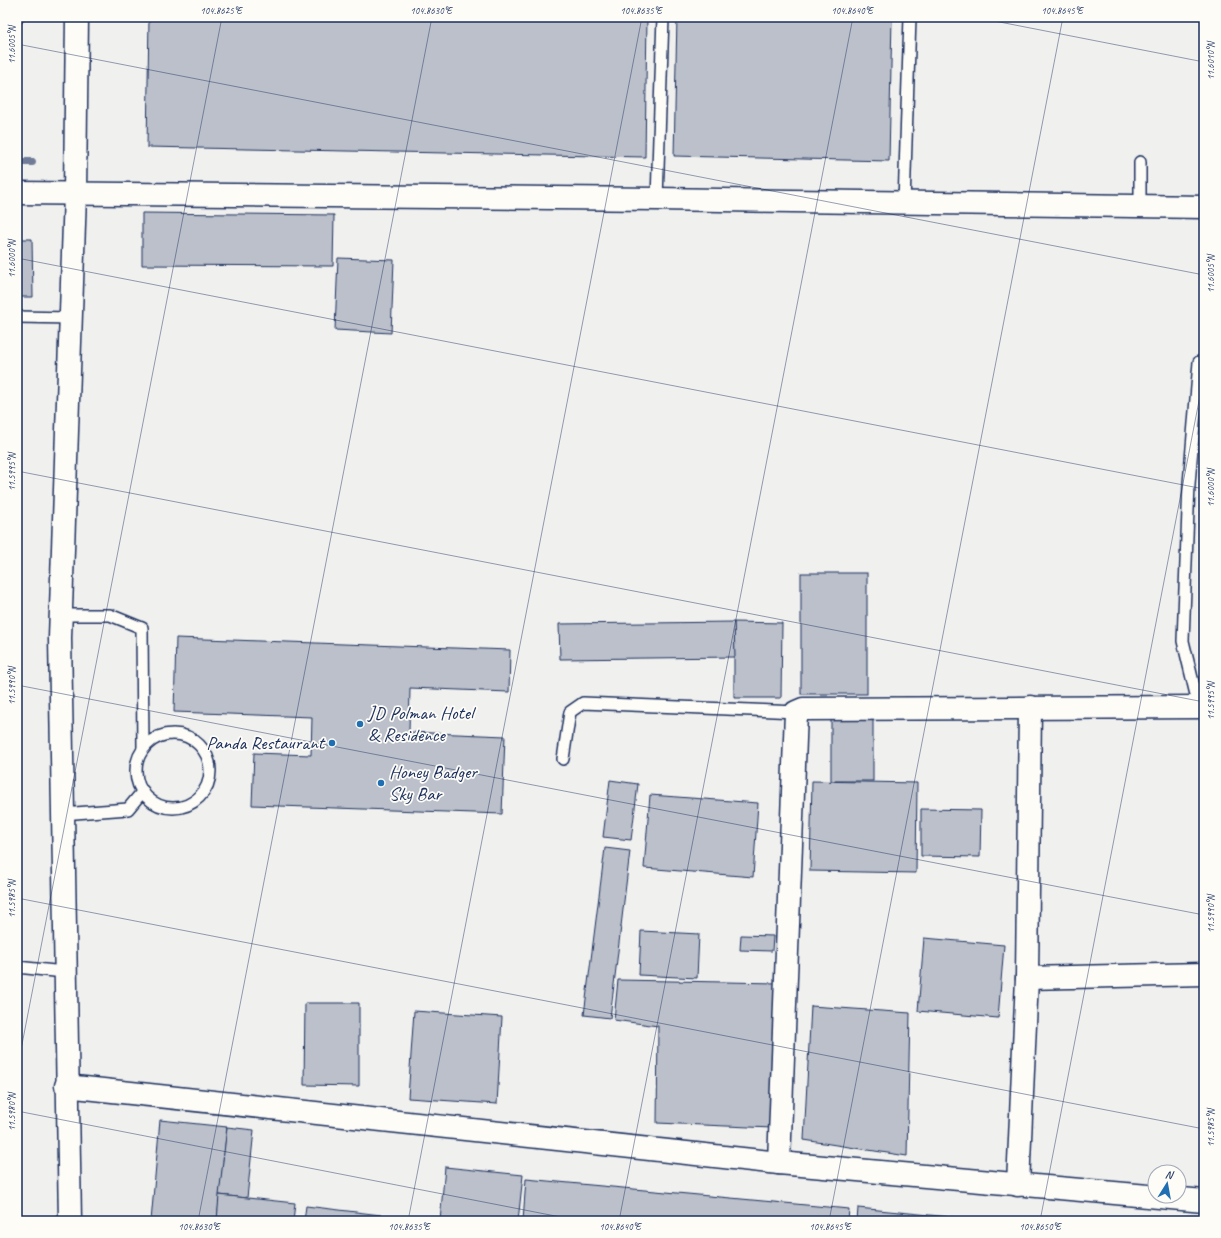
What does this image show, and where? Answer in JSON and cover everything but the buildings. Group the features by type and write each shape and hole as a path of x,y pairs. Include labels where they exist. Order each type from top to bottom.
{"street":[{"path":"70,1221 64,972 60,615 75,194 78,17"},
{"path":"17,193 658,199 904,204 1204,207"},
{"path":"1018,1185 1027,978 1030,707"},
{"path":"780,1163 796,712 803,709 1201,707"},
{"path":"1027,978 1204,974"},
{"path":"66,1086 780,1163 1204,1201"}],"lane":[{"path":"658,199 663,17"},
{"path":"904,204 910,17"},
{"path":"1140,162 1140,206"},
{"path":"17,317 71,318"},
{"path":"1199,362 1189,484 1183,641 1201,707"},
{"path":"60,615 110,615 142,628 143,749"},
{"path":"563,759 570,712 583,703 796,712"},
{"path":"177,734 189,738 199,745 207,755 210,767 209,780 204,791 196,800 185,806 173,808 161,806 151,800 143,791 138,781 136,770 138,759 143,749 153,740 164,735 177,734"},
{"path":"62,814 128,809 143,791"},
{"path":"17,967 64,972"}],"waterway":[{"path":"17,162 32,162"}],"place":[{"name":"JD Polman Hotel & Residence","path":"360,724"},
{"name":"Panda Restaurant","path":"332,743"},
{"name":"Honey Badger Sky Bar","path":"381,783"}]}
